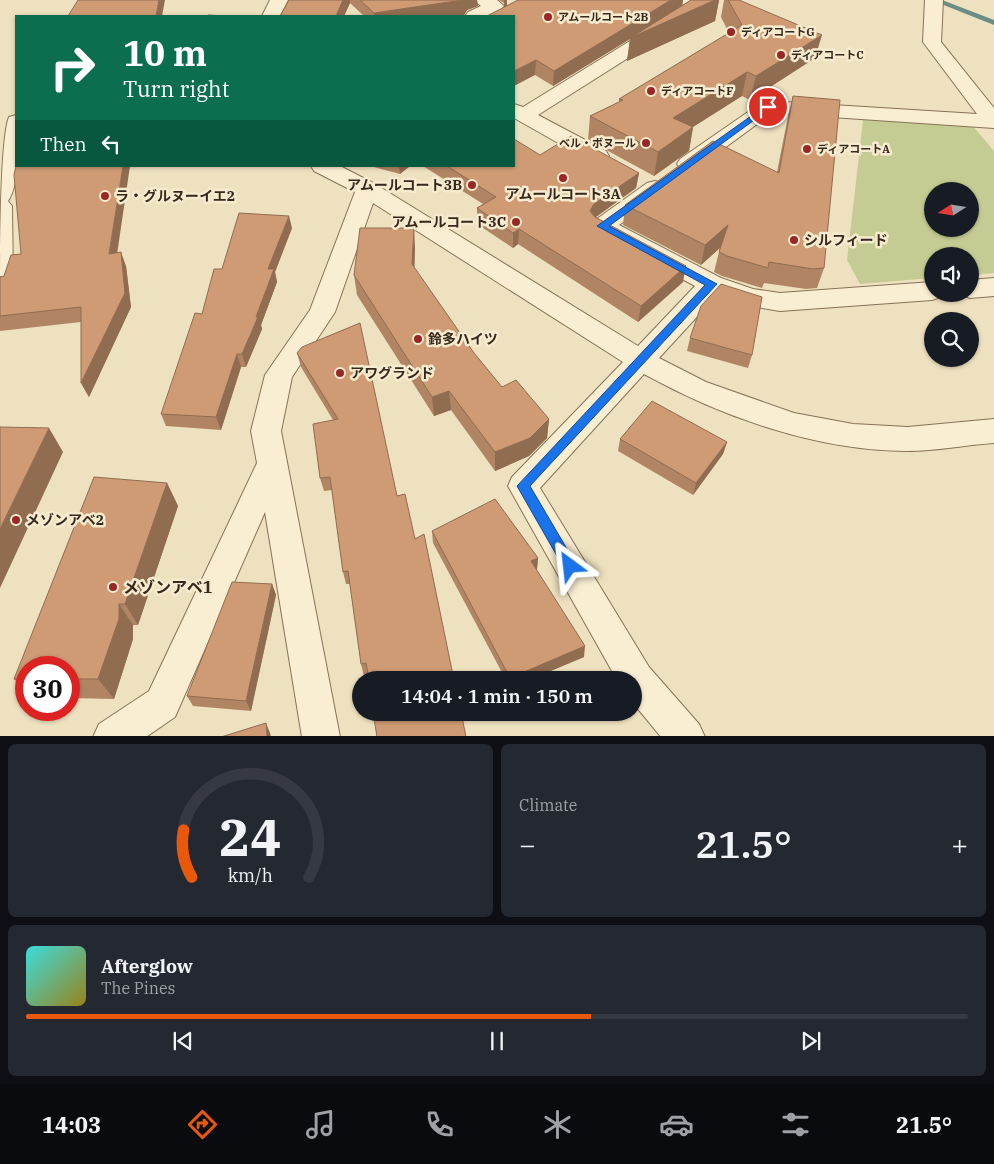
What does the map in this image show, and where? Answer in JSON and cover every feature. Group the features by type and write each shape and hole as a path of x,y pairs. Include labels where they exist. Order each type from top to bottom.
{"street":[{"path":"272,15 279,0"},
{"path":"476,15 495,6 483,0"},
{"path":"519,113 698,6 685,0"},
{"path":"934,4 932,42 994,121"},
{"path":"924,293 780,302 750,297 712,284 602,226 648,183 768,107 994,121"},
{"path":"0,113 15,115"},
{"path":"519,113 615,165"},
{"path":"0,196 15,125"},
{"path":"324,167 367,189 642,361 696,390 793,424 853,436 908,439 994,431"},
{"path":"322,736 266,431 279,375 322,312 367,189"},
{"path":"0,206 0,282"},
{"path":"686,736 636,679 523,486 712,284"},
{"path":"979,288 994,287"},
{"path":"112,736 162,704 272,462"}],"green space":[{"path":"863,120 971,124 994,151 994,273 979,274 979,247 924,247 924,279 860,284 847,260"}],"building":[{"path":"78,0 159,0 156,15 69,15"},
{"path":"289,0 343,0 336,15 281,15"},
{"path":"360,0 463,0 374,13"},
{"path":"518,0 671,0 554,71 536,60 515,70 515,15 489,15"},
{"path":"691,0 715,0 630,38"},
{"path":"728,0 739,0 822,35 756,76 747,72 673,118 693,127 658,152 590,116 623,100 619,99 742,25"},
{"path":"793,96 840,100 824,268 813,269 769,262 768,268 727,256 719,252 728,225 705,245 625,205 713,141 779,173"},
{"path":"571,136 639,173 594,204 590,211 595,217 686,266 641,306 519,229 513,233 477,208 496,197 449,167 515,167 515,140 540,155"},
{"path":"16,167 123,167 109,254 121,252 125,293 81,383 81,307 0,316 0,277 4,276 11,255 21,254 14,175"},
{"path":"239,213 289,216 268,269 274,269 256,317 258,317 242,354 237,354 216,417 161,414 195,313 202,314 214,269 222,269"},
{"path":"360,228 414,228 412,264 474,353 502,387 516,380 549,419 530,438 495,452 449,391 432,397 354,275"},
{"path":"721,284 762,297 752,355 690,338 701,306"},
{"path":"360,323 397,496 405,494 415,539 424,534 452,671 367,671 366,663 361,664 348,571 343,572 330,477 320,478 313,424 338,419 297,353 302,347"},
{"path":"652,401 727,442 696,483 620,439"},
{"path":"0,427 49,428 0,529"},
{"name":"メゾンアベ1","path":"94,477 167,483 125,604 119,604 119,619 98,679 80,679 80,656 23,656"},
{"path":"495,499 538,558 531,561 585,646 526,671 506,671 432,531"},
{"path":"232,582 272,584 246,701 187,696"},
{"path":"374,721 463,721 466,736 377,736"},
{"path":"266,723 267,736 224,736"}],"waterway":[{"path":"935,0 994,23"}],"place":[{"name":"アムールコート2B","path":"548,17"},
{"name":"ディアコートG","path":"731,32"},
{"name":"ディアコートC","path":"781,55"},
{"name":"ディアコートF","path":"651,91"},
{"name":"ベル・ボヌール","path":"646,143"},
{"name":"ディアコートA","path":"807,149"},
{"name":"アムールコート3A","path":"563,178"},
{"name":"アムールコート3B","path":"472,185"},
{"name":"ラ・グルヌーイエ2","path":"105,196"},
{"name":"アムールコート3C","path":"516,222"},
{"name":"シルフィード","path":"794,240"},
{"name":"鈴多ハイツ","path":"418,339"},
{"name":"アワグランド","path":"340,373"},
{"name":"メゾンアベ2","path":"16,520"},
{"name":"メゾンアベ1","path":"113,587"}],"route":[{"path":"570,566 523,486 712,284 602,226 768,107"}]}
